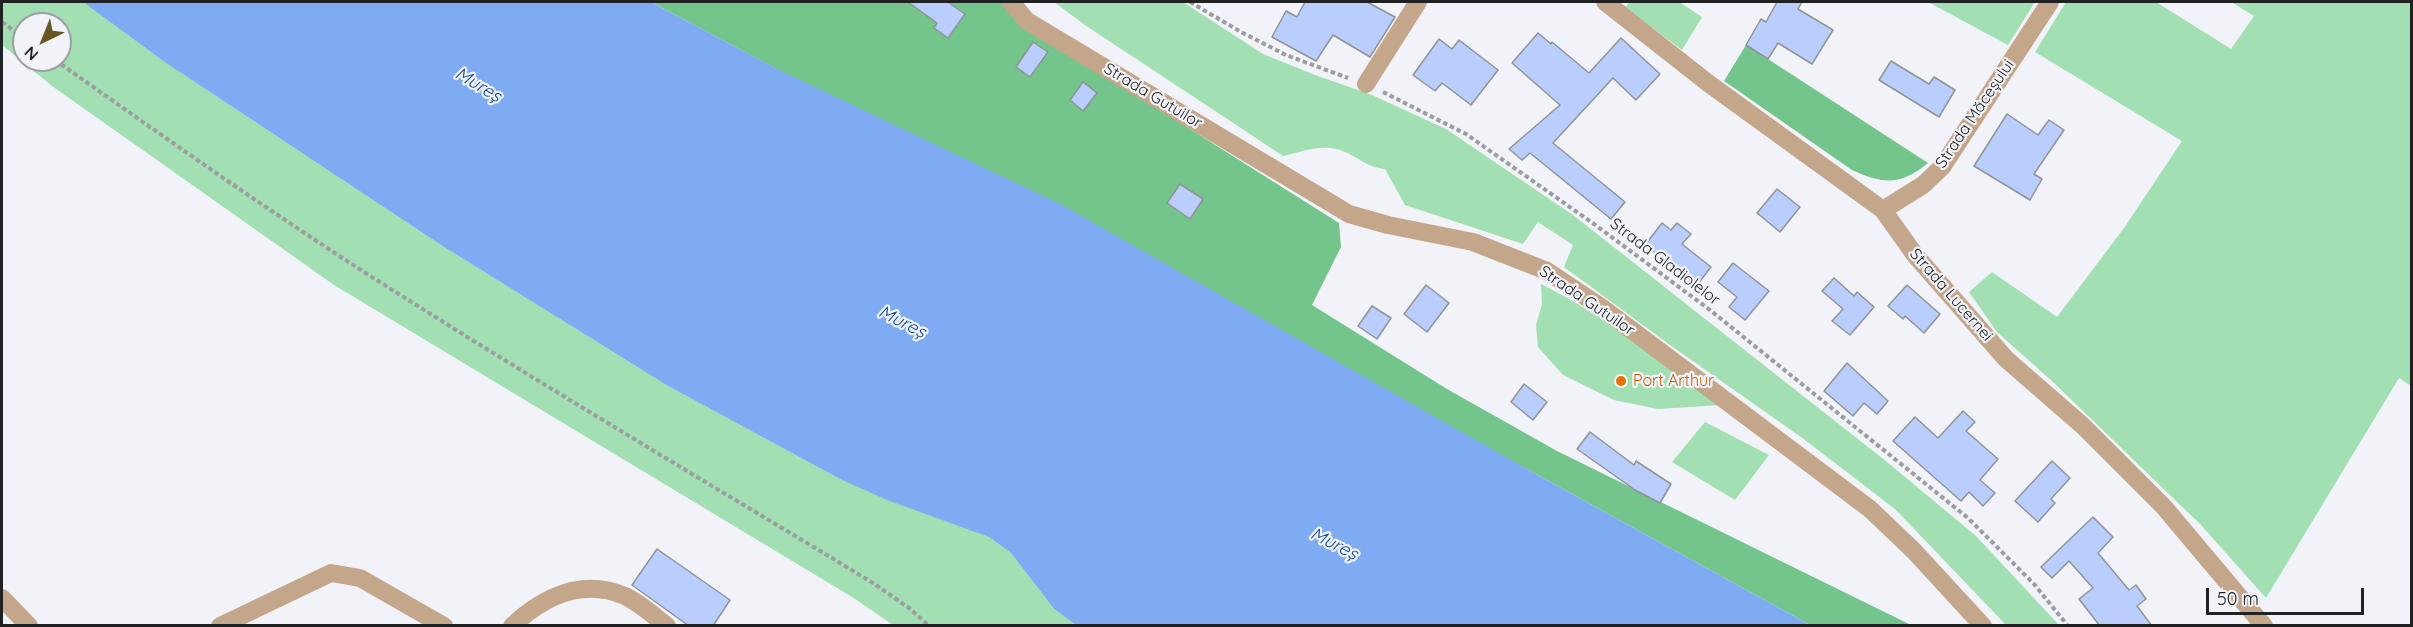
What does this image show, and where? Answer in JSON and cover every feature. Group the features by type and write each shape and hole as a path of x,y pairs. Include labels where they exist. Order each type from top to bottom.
{"street":[{"name":"Strada Gutuilor","path":"1011,2 1027,21 1349,214 1388,225 1473,242 1547,271 1601,307 1870,509 1914,551 1983,626"},
{"path":"1366,84 1418,2"},
{"name":"Strada Lucernei","path":"1605,2 1708,83 1883,210 1915,255 2006,359 2083,426 2164,507 2264,626"},
{"name":"Strada Măceșului","path":"1883,210 1923,185 1942,166 2050,2"},
{"path":"220,626 331,573 360,579 444,626"},
{"path":"512,626 535,605 559,594 581,589 606,590 627,597 667,626"},
{"path":"2,598 29,626"}],"path":[{"name":"Strada Gladiolelor","path":"1190,2 1286,55 1366,84 1466,134 1594,224 1710,310 1968,518 2034,584 2068,626"},
{"path":"72,72 283,219 521,370 873,583 909,608 929,626"}],"green space":[{"path":"2,2 83,2 163,61 444,247 668,386 840,479 989,537 1011,553 1054,609 1076,625 893,625 852,597 334,285 52,86 35,72 72,72 72,12 12,12 12,53 2,45"},
{"path":"651,2 1003,2 1101,73 1339,223 1341,247 1312,305 1447,389 1557,451 1911,625 1810,625 1532,472"},
{"path":"1054,2 1183,2 1263,54 1372,95 1446,129 1573,215 1887,462 1976,536 2059,625 2006,625 1895,509 1801,437 1564,267 1573,245 1538,222 1523,244 1405,205 1385,169 1367,164 1340,150 1319,148 1283,156"},
{"path":"1630,2 1679,2 1702,17 1682,50 1625,7"},
{"path":"1928,2 2035,2 2008,45"},
{"path":"2066,2 2156,2 2231,49 2254,16 2231,2 2411,2 2411,386 2399,378 2266,598 2201,525 2053,382 1997,332 1969,292 1992,272 2057,317 2124,228 2182,141 2035,52"},
{"path":"1746,45 1928,163 1909,176 1891,180 1873,178 1852,170 1724,81"},
{"path":"1541,284 1611,325 1721,405 1658,409 1614,400 1563,375 1538,347 1536,325 1542,304"},
{"path":"1705,422 1769,455 1735,500 1672,462"}],"water":[{"name":"Mureș","path":"83,2 651,2 775,68 1060,204 1532,472 1810,625 1076,625 1054,609 1011,553 989,537 887,500 840,479 668,386 444,247 163,61"}],"building":[{"path":"908,2 948,2 965,14 948,38 934,28 937,23"},
{"path":"1305,2 1367,2 1395,17 1370,57 1333,35 1316,61 1272,37 1286,11 1297,17"},
{"path":"1777,2 1802,2 1798,9 1833,30 1812,64 1778,43 1768,59 1746,45 1761,19 1766,22"},
{"path":"1538,33 1589,73 1621,38 1660,74 1636,100 1613,78 1553,143 1625,202 1611,219 1530,153 1522,160 1509,149 1560,105 1512,63"},
{"path":"1439,39 1452,49 1459,40 1498,70 1471,105 1442,83 1435,91 1413,75"},
{"path":"1033,42 1048,52 1030,77 1016,67"},
{"path":"1891,61 1929,84 1934,77 1955,90 1939,117 1879,80"},
{"path":"1083,82 1097,93 1083,111 1070,100"},
{"path":"2007,114 2038,135 2049,120 2064,130 2034,174 2042,179 2030,200 1974,166"},
{"path":"1180,184 1203,199 1190,219 1167,203"},
{"path":"1777,189 1800,207 1780,232 1757,213"},
{"path":"1662,223 1671,230 1677,223 1691,234 1682,244 1711,267 1697,285 1645,245"},
{"path":"1733,263 1769,291 1745,320 1729,307 1737,297 1718,282"},
{"path":"1834,278 1854,296 1857,292 1874,307 1850,335 1832,321 1843,309 1822,291"},
{"path":"1426,285 1449,303 1427,332 1404,314"},
{"path":"1907,285 1940,314 1924,333 1905,316 1903,319 1888,306"},
{"path":"1372,306 1391,318 1377,339 1358,326"},
{"path":"1847,363 1888,401 1877,414 1864,403 1853,416 1824,391"},
{"path":"1524,384 1547,402 1533,420 1511,402"},
{"path":"1963,411 1975,422 1966,431 1998,459 1980,480 1995,493 1983,506 1969,492 1961,501 1893,441 1915,417 1938,438"},
{"path":"1590,432 1634,465 1636,461 1671,484 1660,503 1635,490 1577,449"},
{"path":"2052,461 2070,478 2051,499 2055,503 2038,522 2015,501"},
{"path":"2093,517 2113,537 2098,553 2129,590 2136,585 2146,599 2137,606 2152,626 2100,626 2079,599 2093,588 2069,561 2052,578 2041,567"},
{"path":"657,549 730,600 713,626 689,626 632,585"}],"place":[{"name":"Port Arthur","path":"1621,381"}]}
